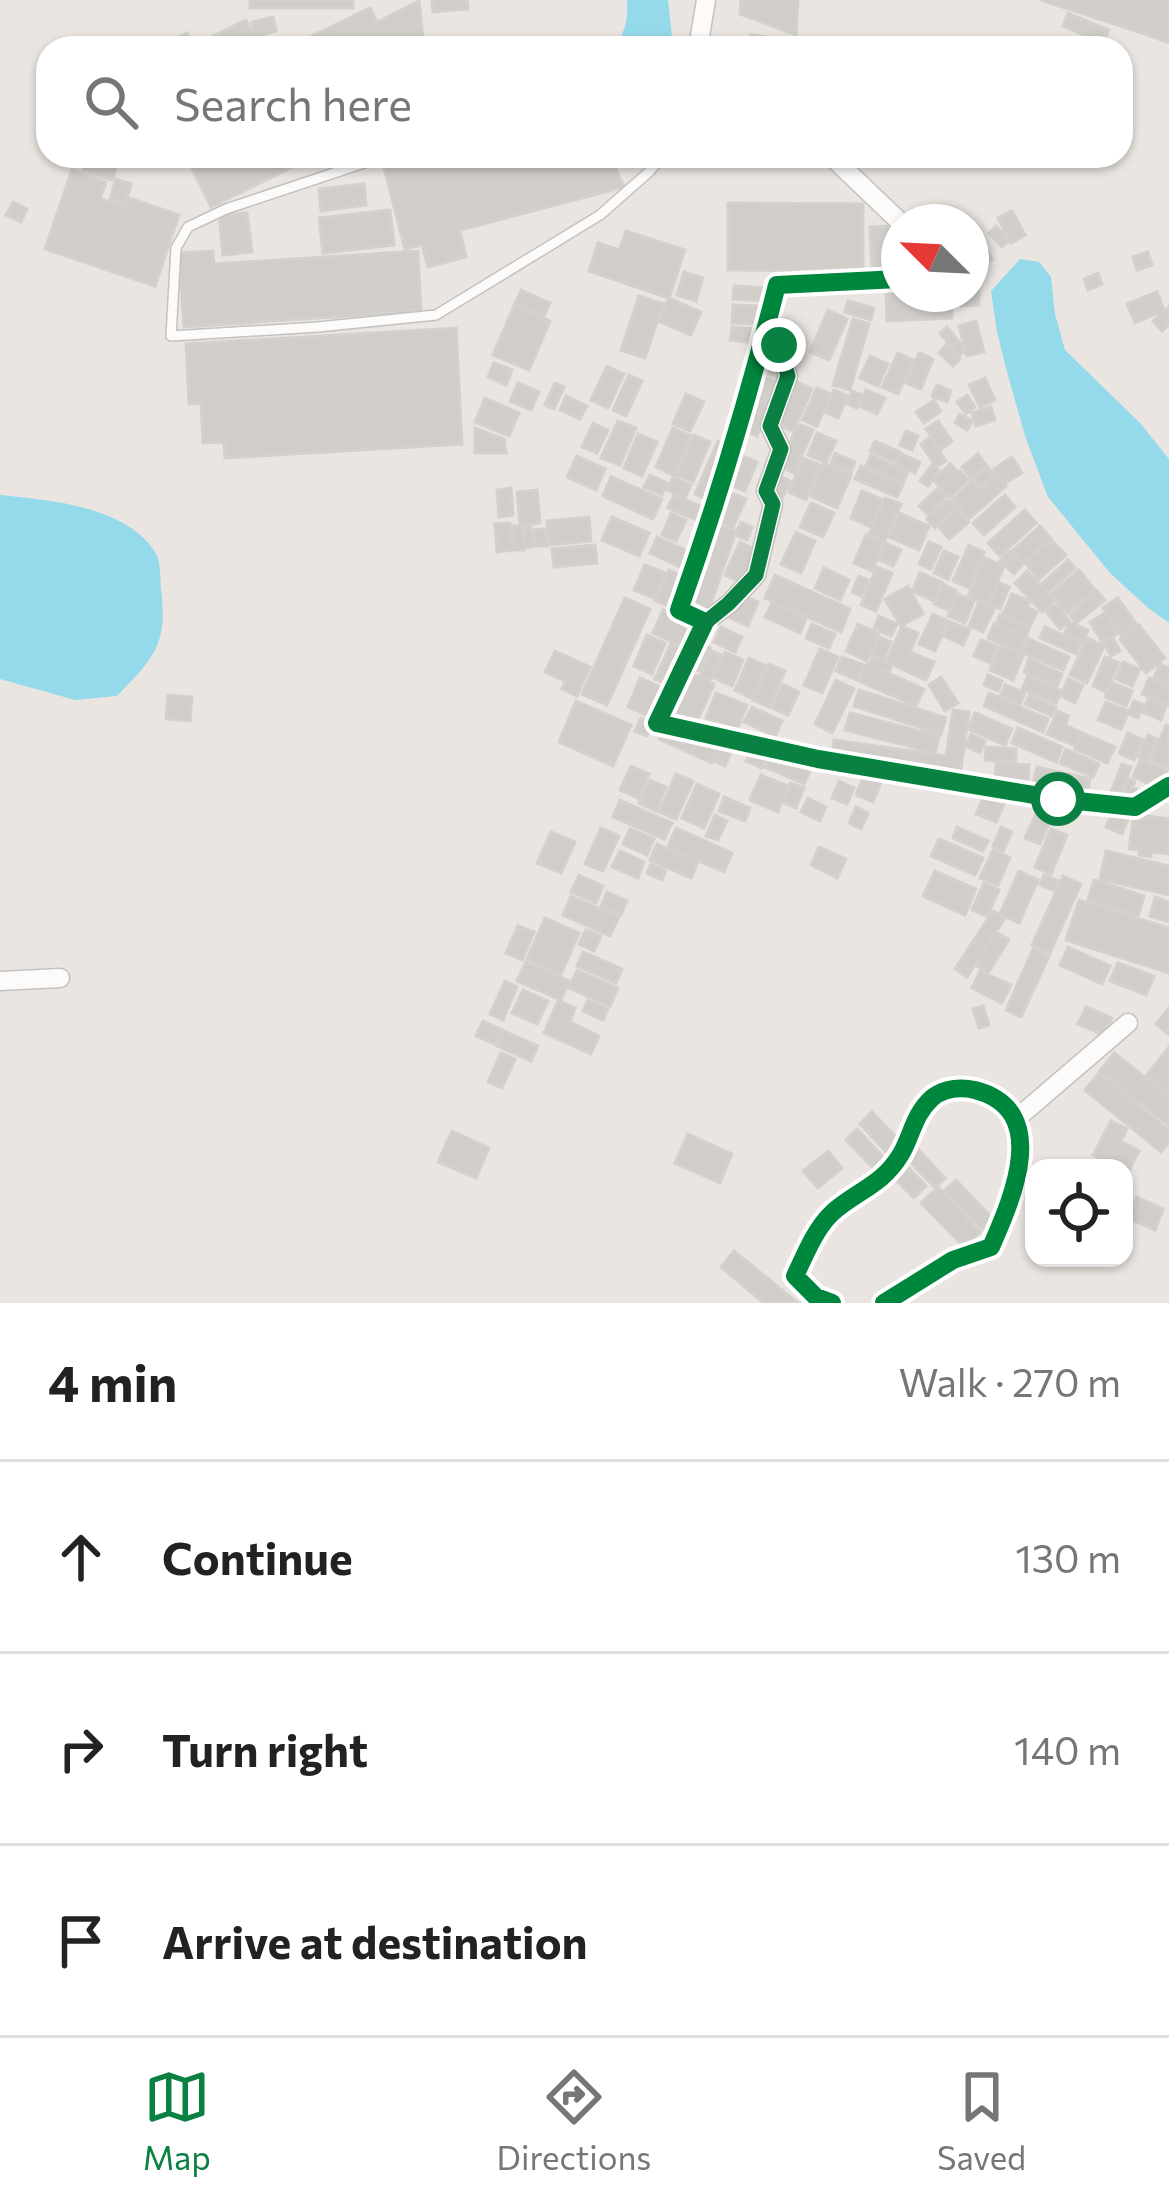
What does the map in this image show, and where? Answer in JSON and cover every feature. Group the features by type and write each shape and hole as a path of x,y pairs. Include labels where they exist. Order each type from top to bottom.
{"street":[{"path":"700,36 706,0"},
{"path":"844,168 881,204"},
{"path":"706,622 680,610 719,498 777,285 881,280"},
{"path":"770,314 788,376 770,426 781,449 766,491 773,504 756,575 706,622 657,723 818,760 1058,799 1135,807 1169,786"},
{"path":"0,981 60,978"},
{"path":"884,1303 953,1260 991,1246 1010,1204 1022,1149 1016,1119 1128,1023"},
{"path":"832,1303 816,1297 795,1276 810,1244 831,1214 875,1185 901,1154 914,1120 934,1096 959,1087 981,1091 998,1100 1017,1123"}],"lane":[{"path":"349,168 226,209 188,227 176,248 171,336 436,315 600,215 652,168"}],"water":[{"path":"627,0 668,0 672,36 620,36"},
{"path":"1020,259 1039,262 1051,277 1065,350 1140,423 1169,459 1169,623 1110,573 1048,497 1007,372 991,291"},
{"path":"0,495 63,503 106,515 125,524 155,552 163,608 160,637 149,660 117,696 75,700 0,679"}],"building":[{"path":"250,0 353,0 353,8 250,8"},
{"path":"432,0 467,0 468,9 433,12"},
{"path":"741,0 798,0 796,35 740,14"},
{"path":"1041,0 1169,0 1169,43 1145,34"},
{"path":"419,1 423,36 312,36 370,8 377,22"},
{"path":"1068,13 1109,30 1106,36 1087,36 1063,26"},
{"path":"273,17 276,31 255,36 252,22"},
{"path":"246,20 254,36 213,36"},
{"path":"84,168 116,168 112,180"},
{"path":"192,168 291,168 211,207"},
{"path":"384,168 615,168 624,187 460,230 466,257 428,267 422,245 405,249"},
{"path":"72,170 106,182 100,199 126,207 129,198 179,215 155,286 45,249"},
{"path":"116,179 131,184 125,204 110,199"},
{"path":"364,184 366,205 321,211 319,189"},
{"path":"13,202 27,209 21,222 6,215"},
{"path":"728,203 863,204 863,271 728,270"},
{"path":"390,210 394,245 323,253 319,218"},
{"path":"1012,211 1025,235 1011,243 998,218"},
{"path":"247,213 252,252 223,255 219,216"},
{"path":"996,226 1009,240 1002,247 989,233"},
{"path":"870,227 881,227 881,270 872,270"},
{"path":"626,231 685,250 669,298 589,271 598,243 619,250"},
{"path":"213,251 214,264 418,251 421,311 184,327 179,253"},
{"path":"1148,252 1152,265 1137,270 1133,257"},
{"path":"684,272 703,278 696,301 677,295"},
{"path":"1098,273 1102,284 1088,290 1084,279"},
{"path":"734,286 766,288 765,301 733,299"},
{"path":"521,290 550,303 544,316 515,304"},
{"path":"1157,292 1164,310 1135,323 1127,304"},
{"path":"639,296 663,304 645,358 621,350"},
{"path":"669,298 701,312 691,335 658,321"},
{"path":"848,301 874,308 871,320 845,312"},
{"path":"733,305 760,306 760,324 732,323"},
{"path":"514,306 550,321 529,370 493,355"},
{"path":"1169,307 1169,324 1162,331 1153,321"},
{"path":"828,310 847,319 829,360 810,352"},
{"path":"887,312 952,312 952,318 887,321"},
{"path":"853,319 869,324 850,390 833,385"},
{"path":"976,321 984,352 967,356 959,326"},
{"path":"732,327 757,329 756,343 730,340"},
{"path":"947,327 966,350 959,356 940,333"},
{"path":"456,328 462,444 225,458 224,442 203,443 201,403 189,404 186,344"},
{"path":"946,345 960,359 953,366 939,353"},
{"path":"898,353 913,360 898,394 882,387"},
{"path":"919,353 933,359 921,389 906,383"},
{"path":"870,356 888,364 878,386 860,378"},
{"path":"494,363 512,370 506,385 488,377"},
{"path":"607,366 624,374 608,408 591,400"},
{"path":"629,375 642,381 626,416 613,410"},
{"path":"762,377 783,386 778,399 757,390"},
{"path":"985,378 995,400 980,407 969,385"},
{"path":"795,381 812,389 793,431 776,424"},
{"path":"518,383 539,392 531,410 510,401"},
{"path":"555,383 564,387 554,409 545,405"},
{"path":"937,385 951,391 947,402 932,396"},
{"path":"817,388 831,394 817,426 802,420"},
{"path":"834,390 848,396 838,418 824,412"},
{"path":"866,390 885,398 877,414 859,406"},
{"path":"852,391 862,395 857,408 847,404"},
{"path":"757,393 772,400 757,436 741,429"},
{"path":"686,394 704,402 690,431 673,424"},
{"path":"967,395 975,407 966,414 957,402"},
{"path":"566,396 587,406 580,419 560,410"},
{"path":"485,398 519,413 509,436 475,422"},
{"path":"934,400 941,411 924,423 916,412"},
{"path":"991,407 995,420 976,426 972,413"},
{"path":"960,414 972,421 967,430 955,423"},
{"path":"618,421 636,428 620,465 601,458"},
{"path":"938,421 952,441 941,450 926,429"},
{"path":"593,423 608,430 597,453 582,447"},
{"path":"798,424 813,430 794,473 780,467"},
{"path":"475,428 504,439 506,453 475,453"},
{"path":"673,428 691,436 674,475 656,467"},
{"path":"906,431 918,436 912,450 900,445"},
{"path":"817,433 836,441 826,463 808,455"},
{"path":"638,434 657,442 642,476 624,468"},
{"path":"694,435 710,442 693,482 677,475"},
{"path":"930,437 946,461 936,467 921,444"},
{"path":"718,441 731,447 708,500 695,494"},
{"path":"875,441 900,452 895,462 870,451"},
{"path":"835,453 855,462 851,472 831,463"},
{"path":"901,454 920,462 915,473 896,464"},
{"path":"978,454 986,465 971,478 962,467"},
{"path":"741,455 757,462 745,491 728,484"},
{"path":"871,455 908,472 903,483 866,466"},
{"path":"577,456 605,469 596,490 567,477"},
{"path":"1012,457 1022,473 1003,484 994,469"},
{"path":"803,458 820,465 806,500 789,492"},
{"path":"824,463 851,475 837,508 810,496"},
{"path":"950,464 958,472 941,487 933,480"},
{"path":"932,465 939,471 928,486 920,481"},
{"path":"861,466 903,484 897,497 855,479"},
{"path":"988,467 994,475 980,486 974,478"},
{"path":"960,471 968,480 950,497 942,488"},
{"path":"650,475 667,483 662,495 644,487"},
{"path":"779,476 790,481 783,497 772,492"},
{"path":"996,476 1006,486 969,519 960,509"},
{"path":"611,477 662,499 653,519 603,496"},
{"path":"673,477 691,485 685,498 667,490"},
{"path":"972,481 980,490 959,508 952,500"},
{"path":"511,488 513,515 499,517 497,490"},
{"path":"938,488 946,497 928,515 919,506"},
{"path":"537,490 540,523 520,525 517,492"},
{"path":"862,491 883,500 871,527 851,518"},
{"path":"728,492 746,499 733,527 716,520"},
{"path":"674,495 707,509 701,522 668,508"},
{"path":"1005,495 1015,507 984,535 973,523"},
{"path":"885,498 901,504 885,541 869,534"},
{"path":"948,500 956,509 935,528 927,519"},
{"path":"811,503 834,513 823,537 800,527"},
{"path":"958,509 969,522 949,539 938,526"},
{"path":"1025,510 1036,523 1000,556 988,543"},
{"path":"671,513 686,520 676,541 662,535"},
{"path":"899,513 929,526 919,550 889,537"},
{"path":"589,517 591,541 549,545 547,521"},
{"path":"612,517 649,533 639,556 602,540"},
{"path":"741,522 752,527 747,540 735,535"},
{"path":"510,523 513,550 497,552 495,524"},
{"path":"715,524 736,531 707,615 685,607"},
{"path":"522,525 524,550 515,550 512,526"},
{"path":"524,526 531,526 532,547 525,548"},
{"path":"1040,526 1051,538 1022,563 1012,551"},
{"path":"545,529 547,546 535,546 534,530"},
{"path":"796,532 815,541 801,573 781,564"},
{"path":"866,535 884,543 872,571 854,563"},
{"path":"657,537 692,553 685,569 650,553"},
{"path":"1051,540 1066,555 1039,579 1025,563"},
{"path":"740,542 757,550 742,583 725,575"},
{"path":"929,542 941,547 931,569 919,564"},
{"path":"885,543 901,550 893,566 879,560"},
{"path":"595,545 597,563 554,567 552,549"},
{"path":"969,545 984,552 969,588 953,581"},
{"path":"944,551 958,557 948,579 934,573"},
{"path":"1009,552 1022,565 1014,574 1000,561"},
{"path":"985,558 1004,566 988,604 968,596"},
{"path":"1068,560 1075,568 1048,592 1041,585"},
{"path":"645,565 665,573 654,598 634,590"},
{"path":"877,567 892,573 876,611 861,605"},
{"path":"824,568 849,580 840,600 815,588"},
{"path":"669,570 684,577 671,607 655,601"},
{"path":"1079,570 1095,590 1067,613 1051,594"},
{"path":"1027,571 1055,600 1042,612 1015,583"},
{"path":"920,573 942,582 934,601 912,591"},
{"path":"775,575 850,609 841,632 765,598"},
{"path":"859,576 868,580 861,596 852,592"},
{"path":"998,582 1009,587 1000,609 989,604"},
{"path":"943,584 957,591 949,610 934,604"},
{"path":"908,586 923,614 901,626 885,599"},
{"path":"1097,591 1105,600 1076,623 1070,615"},
{"path":"741,594 758,602 748,626 730,618"},
{"path":"958,594 974,601 965,623 948,616"},
{"path":"1012,594 1030,601 1027,607 1037,612 1030,626 1003,614"},
{"path":"625,598 650,609 607,705 582,694"},
{"path":"1118,598 1137,625 1122,636 1103,608"},
{"path":"979,602 994,609 983,632 969,626"},
{"path":"772,603 806,618 800,633 765,617"},
{"path":"1056,604 1070,622 1060,629 1046,612"},
{"path":"663,610 696,624 686,648 653,633"},
{"path":"1105,613 1117,634 1102,642 1090,622"},
{"path":"933,614 948,621 935,651 919,644"},
{"path":"1000,615 1030,627 1026,637 996,624"},
{"path":"879,616 897,624 891,636 874,628"},
{"path":"951,622 970,630 963,645 944,636"},
{"path":"1070,622 1088,630 1083,641 1065,633"},
{"path":"812,624 835,634 829,648 806,638"},
{"path":"858,624 879,634 867,661 846,651"},
{"path":"994,624 1026,638 1020,652 988,638"},
{"path":"1139,625 1165,658 1146,673 1120,639"},
{"path":"902,626 918,633 910,652 934,662 926,680 886,662"},
{"path":"721,627 742,637 735,652 714,642"},
{"path":"1045,627 1081,643 1076,654 1040,638"},
{"path":"647,635 665,643 652,674 634,666"},
{"path":"879,637 891,642 883,660 871,655"},
{"path":"1087,638 1104,646 1087,683 1070,675"},
{"path":"1113,638 1120,651 1111,656 1104,643"},
{"path":"1029,639 1069,657 1063,670 1023,653"},
{"path":"981,640 997,646 990,663 974,656"},
{"path":"699,643 710,648 699,671 689,667"},
{"path":"671,644 688,651 672,686 655,679"},
{"path":"1001,646 1023,656 1013,680 990,670"},
{"path":"820,649 838,657 822,693 804,685"},
{"path":"555,651 590,667 577,696 562,689 565,681 545,672"},
{"path":"712,651 721,655 710,680 700,676"},
{"path":"725,652 743,660 732,686 714,678"},
{"path":"842,657 864,665 857,680 836,671"},
{"path":"873,657 892,665 889,673 870,664"},
{"path":"1105,657 1119,663 1106,692 1093,686"},
{"path":"749,658 766,666 751,698 735,690"},
{"path":"1029,659 1062,674 1057,686 1024,672"},
{"path":"1123,662 1140,669 1132,686 1116,679"},
{"path":"867,663 924,689 916,706 859,681"},
{"path":"769,664 785,671 769,707 753,700"},
{"path":"1160,664 1169,668 1169,685 1154,678"},
{"path":"688,672 714,684 695,726 669,714"},
{"path":"988,675 1002,681 998,691 984,685"},
{"path":"1028,676 1062,691 1056,703 1022,689"},
{"path":"941,677 958,703 945,711 929,685"},
{"path":"640,678 665,689 653,718 628,707"},
{"path":"1149,678 1169,686 1169,705 1142,694"},
{"path":"1068,679 1083,685 1075,703 1061,696"},
{"path":"836,680 854,689 832,733 815,724"},
{"path":"1111,682 1132,691 1126,706 1105,697"},
{"path":"783,684 799,692 788,715 772,708"},
{"path":"1005,685 1025,693 1020,704 1000,696"},
{"path":"859,690 946,718 941,734 854,706"},
{"path":"716,693 747,705 737,730 706,718"},
{"path":"989,693 1048,719 1043,732 984,706"},
{"path":"168,695 192,697 190,721 166,719"},
{"path":"1029,695 1056,707 1052,716 1025,704"},
{"path":"1148,699 1166,706 1161,720 1143,712"},
{"path":"576,701 631,725 613,766 559,742"},
{"path":"1134,701 1144,705 1138,718 1128,714"},
{"path":"1106,702 1129,711 1121,729 1098,720"},
{"path":"752,707 782,721 775,736 744,722"},
{"path":"953,710 969,712 960,775 832,757 834,740 946,756"},
{"path":"1058,711 1069,716 1065,725 1082,733 1076,746 1047,734"},
{"path":"850,713 939,736 935,753 845,730"},
{"path":"975,713 1012,729 1005,745 968,729"},
{"path":"641,718 653,723 647,736 635,731"},
{"path":"1169,726 1169,768 1151,760"},
{"path":"665,728 695,743 690,753 659,739"},
{"path":"1018,728 1062,747 1056,762 1012,743"},
{"path":"1082,733 1115,747 1107,763 1075,749"},
{"path":"1128,733 1143,740 1134,760 1119,753"},
{"path":"971,734 985,741 980,753 966,746"},
{"path":"1148,735 1157,739 1148,760 1139,757"},
{"path":"701,736 721,745 712,763 692,754"},
{"path":"724,744 733,748 725,766 716,762"},
{"path":"753,747 769,754 762,768 746,761"},
{"path":"986,747 1016,749 1016,762 985,760"},
{"path":"1066,749 1099,764 1093,777 1060,763"},
{"path":"772,750 812,767 804,784 765,767"},
{"path":"1141,759 1167,771 1160,788 1133,777"},
{"path":"996,763 1029,765 1028,781 995,779"},
{"path":"1122,764 1131,767 1120,796 1111,792"},
{"path":"631,766 649,774 638,798 620,790"},
{"path":"1037,767 1090,779 1087,796 1033,784"},
{"path":"866,770 883,777 873,802 856,795"},
{"path":"676,774 693,781 676,819 659,812"},
{"path":"761,775 788,786 778,812 750,800"},
{"path":"1129,779 1141,791 1136,803 1122,797"},
{"path":"650,780 666,787 656,811 639,803"},
{"path":"839,781 854,788 847,804 832,798"},
{"path":"790,783 804,788 796,808 782,802"},
{"path":"697,784 719,794 704,828 682,818"},
{"path":"985,794 1005,802 996,822 976,814"},
{"path":"724,797 750,808 745,821 719,811"},
{"path":"808,798 826,807 820,821 801,812"},
{"path":"620,800 672,823 664,839 613,817"},
{"path":"856,807 868,813 861,829 849,823"},
{"path":"1113,810 1129,816 1122,834 1106,827"},
{"path":"1134,814 1169,819 1169,854 1151,852 1151,857 1129,849"},
{"path":"715,815 727,821 718,840 706,836"},
{"path":"1035,816 1049,823 1040,844 1025,838"},
{"path":"957,827 988,841 983,851 953,838"},
{"path":"1001,827 1012,832 1003,851 993,846"},
{"path":"601,828 619,836 603,871 585,864"},
{"path":"676,828 732,853 724,872 668,847"},
{"path":"630,829 654,839 647,855 623,844"},
{"path":"1051,829 1067,835 1051,874 1035,867"},
{"path":"551,832 575,842 561,873 537,863"},
{"path":"939,839 983,858 975,875 931,856"},
{"path":"657,844 698,862 691,878 650,860"},
{"path":"819,847 846,859 837,878 811,865"},
{"path":"993,850 1010,858 998,885 980,878"},
{"path":"620,851 644,862 638,878 612,867"},
{"path":"1106,851 1169,866 1169,895 1100,879"},
{"path":"651,864 666,871 662,880 647,873"},
{"path":"935,871 976,889 965,915 923,896"},
{"path":"1019,871 1038,880 1019,923 1000,914"},
{"path":"579,875 603,886 596,903 571,892"},
{"path":"1044,875 1059,881 1055,891 1040,885"},
{"path":"1063,876 1081,884 1050,953 1032,945"},
{"path":"1094,880 1144,896 1138,916 1088,900"},
{"path":"984,883 999,890 987,916 972,910"},
{"path":"607,892 627,901 621,915 601,906"},
{"path":"571,896 619,917 610,936 563,915"},
{"path":"1155,897 1169,902 1169,922 1150,916"},
{"path":"1079,900 1169,928 1169,973 1066,940"},
{"path":"993,911 1005,918 967,977 955,969"},
{"path":"545,918 579,933 561,974 527,959"},
{"path":"518,926 534,932 522,960 506,953"},
{"path":"586,930 601,936 594,951 579,944"},
{"path":"997,932 1009,940 988,973 976,965"},
{"path":"1068,947 1110,966 1102,984 1060,965"},
{"path":"1033,949 1049,956 1021,1017 1006,1010"},
{"path":"583,952 622,969 616,983 577,966"},
{"path":"526,962 569,981 561,1000 517,981"},
{"path":"1118,963 1154,976 1146,995 1110,981"},
{"path":"577,970 618,988 610,1006 569,988"},
{"path":"980,971 1011,985 1002,1003 972,988"},
{"path":"505,981 517,987 503,1020 490,1014"},
{"path":"523,990 548,1001 537,1024 512,1013"},
{"path":"588,1000 608,1009 603,1020 583,1011"},
{"path":"558,1001 575,1008 570,1022 599,1036 591,1054 544,1033"},
{"path":"983,1006 989,1025 979,1028 973,1009"},
{"path":"1086,1007 1112,1018 1104,1035 1078,1024"},
{"path":"1169,1008 1169,1035 1156,1024"},
{"path":"483,1021 502,1030 495,1044 476,1036"},
{"path":"504,1031 538,1046 531,1061 497,1046"},
{"path":"1169,1047 1169,1092 1147,1075"},
{"path":"501,1053 515,1059 502,1088 488,1082"},
{"path":"1114,1053 1169,1096 1169,1125 1100,1071"},
{"path":"1099,1073 1169,1130 1169,1143 1161,1152 1085,1090"},
{"path":"872,1112 903,1144 890,1156 860,1124"},
{"path":"1111,1121 1127,1129 1121,1141 1139,1151 1133,1163 1133,1159 1093,1155"},
{"path":"857,1129 889,1163 878,1173 846,1140"},
{"path":"452,1131 489,1148 476,1178 438,1162"},
{"path":"688,1134 732,1154 720,1183 675,1163"},
{"path":"914,1145 945,1178 935,1188 904,1155"},
{"path":"828,1151 842,1168 818,1188 803,1171"},
{"path":"903,1162 926,1186 914,1198 890,1174"},
{"path":"956,1180 993,1219 982,1229 945,1190"},
{"path":"938,1187 980,1232 964,1247 921,1203"},
{"path":"1137,1197 1163,1209 1155,1230 1133,1220"},
{"path":"734,1251 798,1303 764,1303 721,1267"}],"cycle path":[{"path":"881,280 777,285 732,449 679,610 705,622 657,723 818,759 1058,799 1135,807 1169,786"},
{"path":"832,1303 816,1297 795,1276 826,1219 894,1165 921,1111 937,1095 970,1089 999,1101 1013,1116 1020,1158 991,1247 953,1260 884,1303"}],"route":[{"path":"779,345 788,376 770,426 781,449 766,491 773,504 756,575 706,622 657,723 818,760 1058,799"}]}
